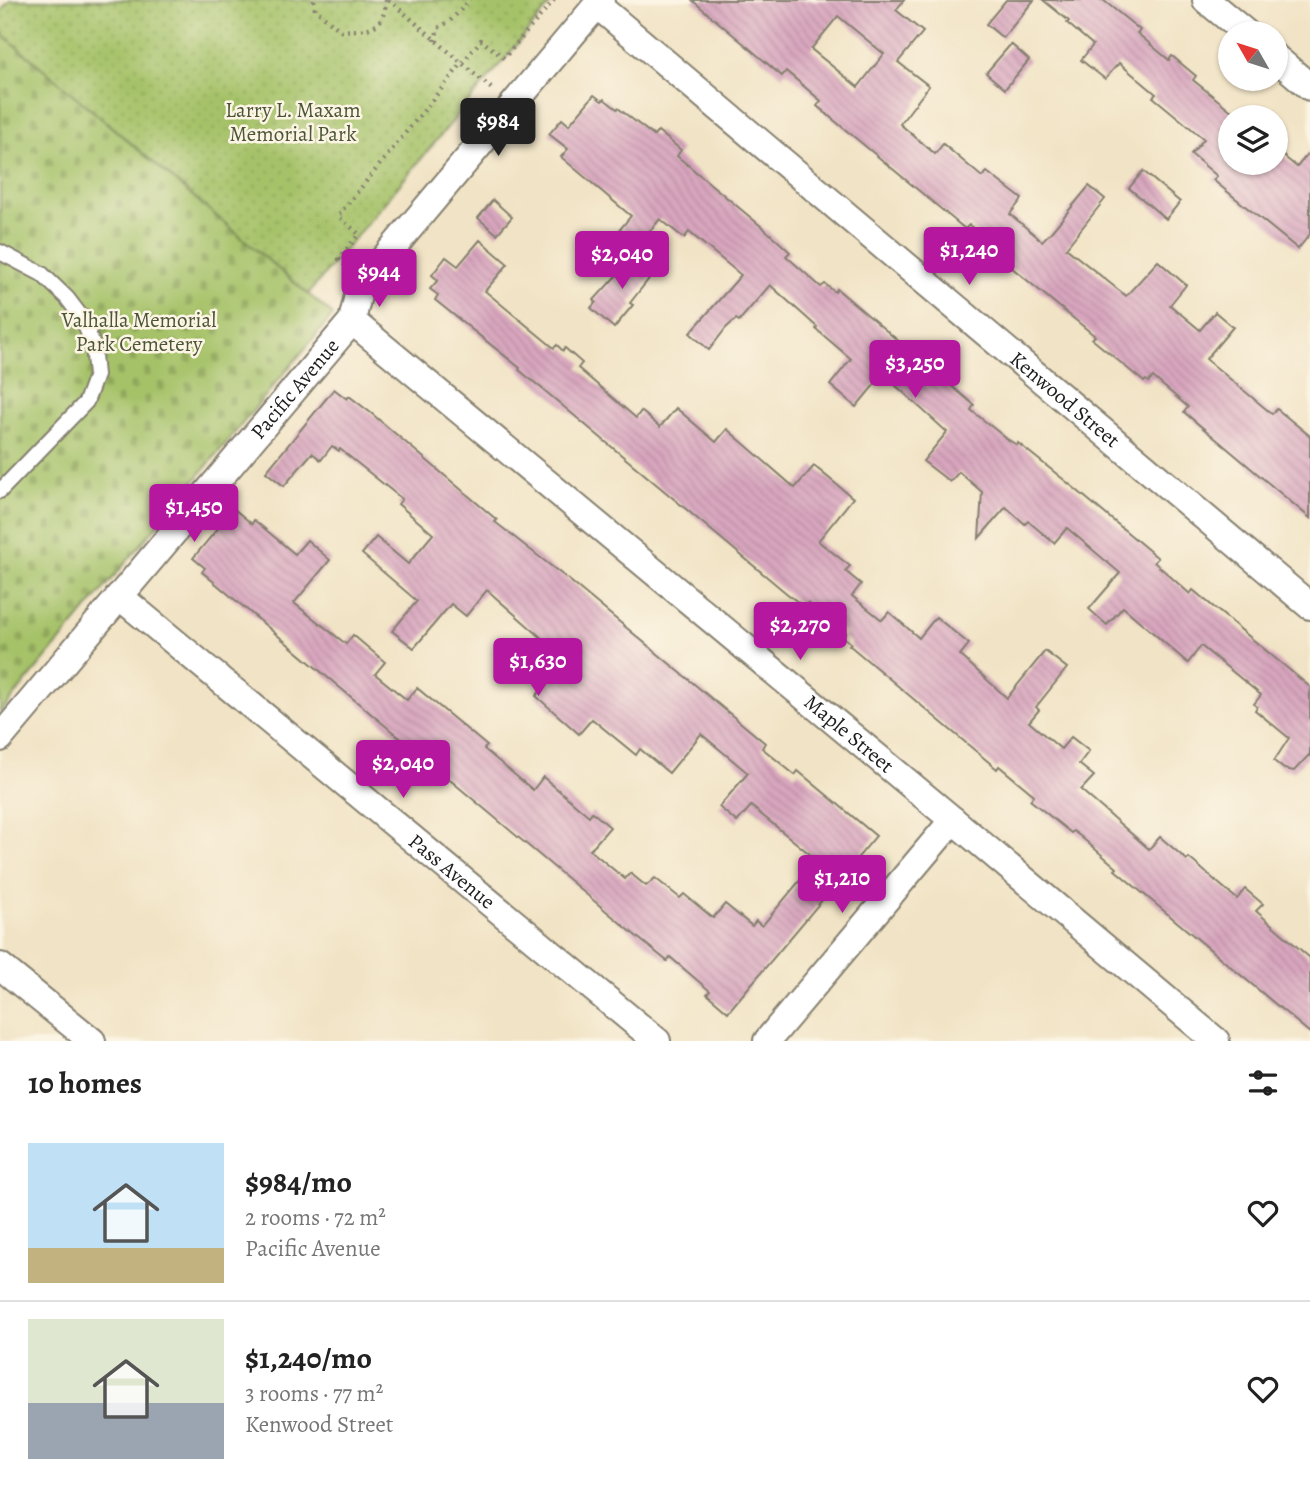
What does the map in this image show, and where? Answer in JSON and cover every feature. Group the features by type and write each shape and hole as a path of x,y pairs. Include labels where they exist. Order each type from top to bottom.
{"street":[{"path":"1206,0 1231,21"},
{"name":"Pacific Avenue","path":"0,738 352,321 360,287 599,3"},
{"name":"Kenwood Street","path":"599,3 1310,606"},
{"path":"1288,68 1310,87"},
{"name":"Maple Street","path":"352,321 1216,1041"},
{"name":"Pass Avenue","path":"119,596 657,1041"},
{"path":"767,1041 953,820"},
{"path":"0,966 92,1041"}],"lane":[{"path":"0,252 41,274 67,298 83,319 93,346 96,375 86,402 0,491"}],"path":[{"path":"314,0 314,9 341,31 370,29 376,26 385,13 387,0"},
{"path":"387,0 512,105"},
{"path":"435,41 438,28 449,22 470,0"},
{"path":"364,282 339,259 359,234 338,216 481,40 504,58 554,0"}],"green space":[{"name":"Larry L. Maxam Memorial Park","path":"10,0 554,0 308,294 0,32 0,12"},
{"name":"Valhalla Memorial Park Cemetery","path":"0,32 333,315 0,713"}],"building":[{"path":"692,0 904,0 896,10 923,32 898,62 929,86 900,124 935,154 943,144 982,177 987,172 1022,199 1010,214 1042,241 1089,186 1105,199 1066,248 1126,296 1158,261 1186,285 1170,305 1200,330 1215,312 1233,327 1206,359 1272,414 1277,409 1310,436 1310,518 1184,412 1188,407 1153,377 1149,382 1144,382 1092,339 1095,336 1011,267 1013,264 1003,256 1005,254 969,225 965,229 817,106 821,101 786,71 782,76","holes":["838,16 884,54 858,87 811,49"]},
{"path":"1006,0 1034,0 1003,38 986,24"},
{"path":"1043,0 1103,0 1140,30 1137,33 1169,60 1172,56 1196,76 1193,80 1224,105 1218,105 1218,175 1288,175 1288,160 1297,167 1310,151 1310,234 1298,249 1213,180 1217,176 1191,154 1204,139 1153,97 1156,94 1119,63 1105,79 1081,60 1093,45 1067,23 1069,21"},
{"path":"1011,44 1029,60 1005,89 986,73"},
{"path":"594,95 618,108 654,136 658,131 681,150 677,156 790,252 786,256 821,287 825,284 835,292 837,289 974,405 971,410 1073,487 1158,558 1154,562 1190,594 1193,590 1310,687 1310,756 1294,771 1284,769 1274,761 1289,738 1255,710 1257,707 1254,704 1261,695 1201,646 1188,663 1123,607 1107,625 1089,609 1120,573 1067,528 1054,543 1028,521 1025,524 1006,507 979,538 982,492 959,472 950,482 923,461 947,432 883,374 856,407 830,385 851,359 770,285 739,321 736,319 726,328 709,350 690,333 741,275 689,232 684,238 660,219 621,266 602,251 631,216 561,157 568,149 549,134 562,119 569,125"},
{"path":"1143,171 1180,202 1166,219 1129,188"},
{"path":"493,200 512,217 497,234 478,218"},
{"path":"480,240 508,264 485,291 554,348 557,345 563,351 565,348 582,363 578,368 636,418 641,411 660,427 676,408 716,442 727,429 795,488 814,466 853,498 818,541 850,566 845,571 861,584 852,596 882,620 889,612 919,638 936,617 969,644 960,655 1007,698 1045,651 1067,668 1036,707 1039,710 1029,722 1061,749 1071,737 1089,751 1079,764 1094,776 1081,790 1149,849 1160,837 1237,899 1245,889 1263,904 1256,911 1310,958 1310,1033 1115,870 1117,868 1080,836 1073,831 1071,833 1030,800 1034,795 999,766 997,769 849,645 851,643 843,637 846,633 808,603 804,607 785,592 519,370 520,368 435,300 438,295 430,289 438,280 432,275 446,257 458,266"},
{"path":"635,255 655,271 614,328 591,308 596,302 594,300"},
{"path":"334,389 347,399 349,396 371,413 497,520 495,522 765,743 762,748 795,775 798,771 876,836 728,1012 707,994 710,991 670,957 667,961 636,936 202,572 205,568 193,558 234,509 252,524 254,520 295,554 307,540 330,560 294,603 346,644 353,635 385,662 375,674 407,700 417,688 487,746 484,749 533,790 543,777 589,816 592,812 610,827 590,850 625,879 630,873 646,886 655,878 680,898 684,894 713,918 725,904 752,926 756,921 762,926 817,860 751,806 737,822 719,807 748,773 701,734 669,773 640,749 636,755 592,719 579,734 536,696 567,660 487,590 466,616 451,604 414,648 392,631 417,601 362,554 376,537 408,564 433,534 398,504 402,499 340,449 339,451 332,446 321,460 312,453 284,486 266,472"}]}
